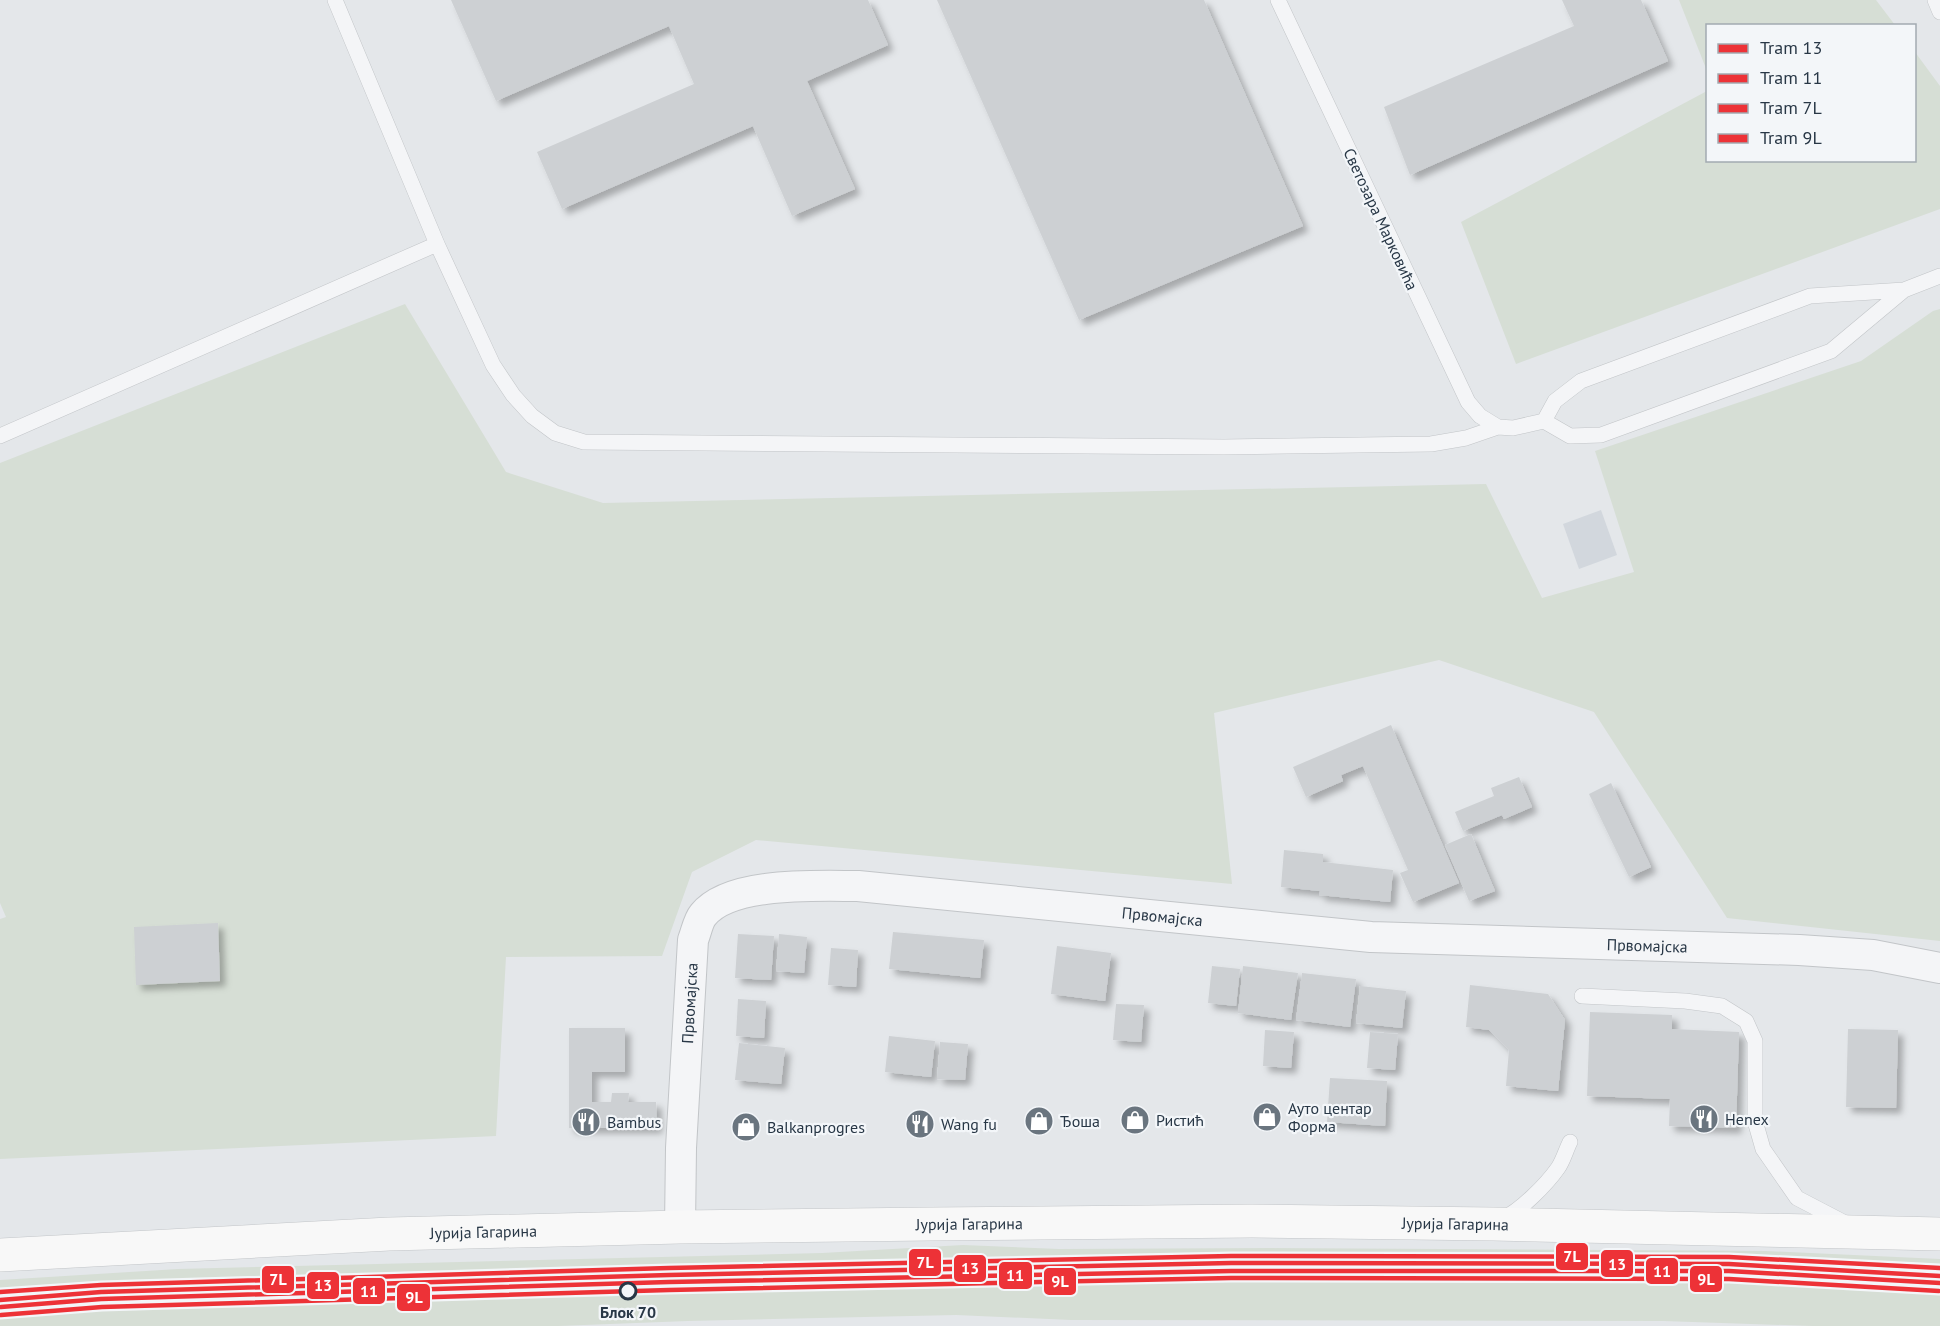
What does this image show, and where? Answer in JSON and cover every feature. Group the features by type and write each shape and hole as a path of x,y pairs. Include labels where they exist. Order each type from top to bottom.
{"main road":[{"name":"Јурија Гагарина","path":"0,1255 378,1235 680,1227 1252,1221 1940,1234"}],"street":[{"name":"Првомајска","path":"680,1227 681,1148 693,940 702,916 719,901 741,893 797,886 858,886 1371,937 1799,950 1873,955 1940,968"}],"lane":[{"path":"334,0 437,244 493,365 513,396 532,416 555,433 584,442 1235,447 1431,444 1466,438 1498,428 1513,428 1544,421 1570,436 1601,435 1831,351 1904,290"},
{"name":"Светозара Марковића","path":"1278,0 1468,402 1480,416 1498,428"},
{"path":"1935,0 1940,12"},
{"path":"0,436 437,244"},
{"path":"1544,421 1555,401 1581,381 1810,296 1904,290 1940,276"},
{"path":"1582,996 1685,1001 1722,1006 1746,1021 1755,1041 1755,1120 1763,1149 1797,1198 1832,1217 1868,1232"},
{"path":"1493,1224 1509,1216 1536,1192 1559,1167 1570,1142"}],"shaded area":[{"path":"1679,0 1876,0 1894,24 1706,24 1706,68"},
{"path":"1916,53 1940,86 1940,209 1516,364 1461,222 1706,92 1706,162 1916,162"},
{"path":"405,304 506,472 603,503 1486,484 1542,598 1634,572 1595,451 1861,361 1933,311 1940,309 1940,941 1727,918 1594,712 1439,660 1214,713 1232,884 756,840 692,872 662,956 506,957 496,1136 0,1159 0,919 6,917 0,903 0,463"},
{"path":"1601,510 1617,555 1579,569 1563,524"},
{"path":"963,1245 1059,1249 1766,1251 1940,1259 1940,1326 1813,1326 1663,1321 1071,1320 956,1315 558,1326 0,1326 0,1280 178,1269 822,1253"}],"building":[{"path":"451,0 868,0 888,45 807,81 855,189 792,216 753,126 562,209 537,152 694,84 669,26 496,101"},
{"path":"937,0 1204,0 1303,226 1079,320"},
{"path":"1562,0 1641,0 1668,61 1410,175 1384,107 1574,26"},
{"path":"1391,725 1459,883 1413,902 1400,873 1408,870 1363,766 1341,775 1343,781 1306,797 1293,767"},
{"path":"1519,777 1532,807 1504,819 1502,815 1463,831 1455,812 1494,796 1491,788"},
{"path":"1611,783 1651,867 1629,877 1589,794"},
{"path":"1471,834 1495,891 1469,901 1445,845"},
{"path":"1284,850 1323,854 1323,862 1393,870 1390,902 1319,895 1320,891 1281,887"},
{"path":"218,923 220,981 136,985 134,927"},
{"path":"893,932 984,940 980,978 889,969"},
{"path":"738,934 774,936 771,980 735,978"},
{"path":"779,934 807,937 804,973 776,971"},
{"path":"1057,946 1111,953 1105,1001 1051,994"},
{"path":"831,948 858,950 856,987 828,985"},
{"path":"1212,966 1240,969 1236,1006 1208,1003"},
{"path":"1243,966 1298,973 1291,1020 1238,1013"},
{"path":"1302,973 1356,979 1350,1027 1296,1020"},
{"path":"1470,985 1548,994 1565,1020 1558,1091 1506,1086 1509,1050 1489,1030 1466,1027"},
{"path":"1360,986 1406,991 1402,1028 1356,1023"},
{"path":"738,999 766,1001 764,1038 736,1036"},
{"path":"1116,1004 1144,1005 1141,1042 1113,1040"},
{"path":"1590,1012 1672,1015 1672,1029 1739,1032 1736,1128 1669,1126 1670,1099 1587,1096"},
{"path":"569,1028 625,1028 625,1072 592,1072 592,1102 611,1102 612,1093 629,1093 628,1102 656,1102 657,1128 569,1128"},
{"path":"1848,1029 1898,1030 1896,1108 1846,1107"},
{"path":"1265,1030 1294,1032 1291,1068 1263,1066"},
{"path":"1370,1032 1398,1034 1395,1070 1367,1068"},
{"path":"889,1036 935,1041 931,1077 885,1072"},
{"path":"940,1042 968,1044 965,1080 937,1079"},
{"path":"739,1043 785,1048 781,1084 735,1080"},
{"path":"1330,1078 1387,1081 1385,1126 1327,1122"}],"tram line":[{"name":"7L","path":"0,1292 101,1285 669,1268 1231,1256 1729,1257 1940,1268"},
{"name":"13","path":"0,1300 101,1292 669,1275 1231,1263 1729,1264 1940,1276"},
{"name":"11","path":"1,1307 101,1299 669,1282 1231,1271 1729,1271 1940,1283"},
{"name":"9L","path":"1,1315 102,1307 669,1290 1231,1278 1729,1279 1939,1291"}],"place":[{"name":"Ауто центар Форма","path":"1267,1117"},
{"name":"Henex","path":"1704,1119"},
{"name":"Ристић","path":"1135,1120"},
{"name":"Ђоша","path":"1039,1121"},
{"name":"Bambus","path":"586,1122"},
{"name":"Wang fu","path":"920,1124"},
{"name":"Balkanprogres","path":"746,1127"},
{"name":"Блок 70","path":"628,1291"}]}
